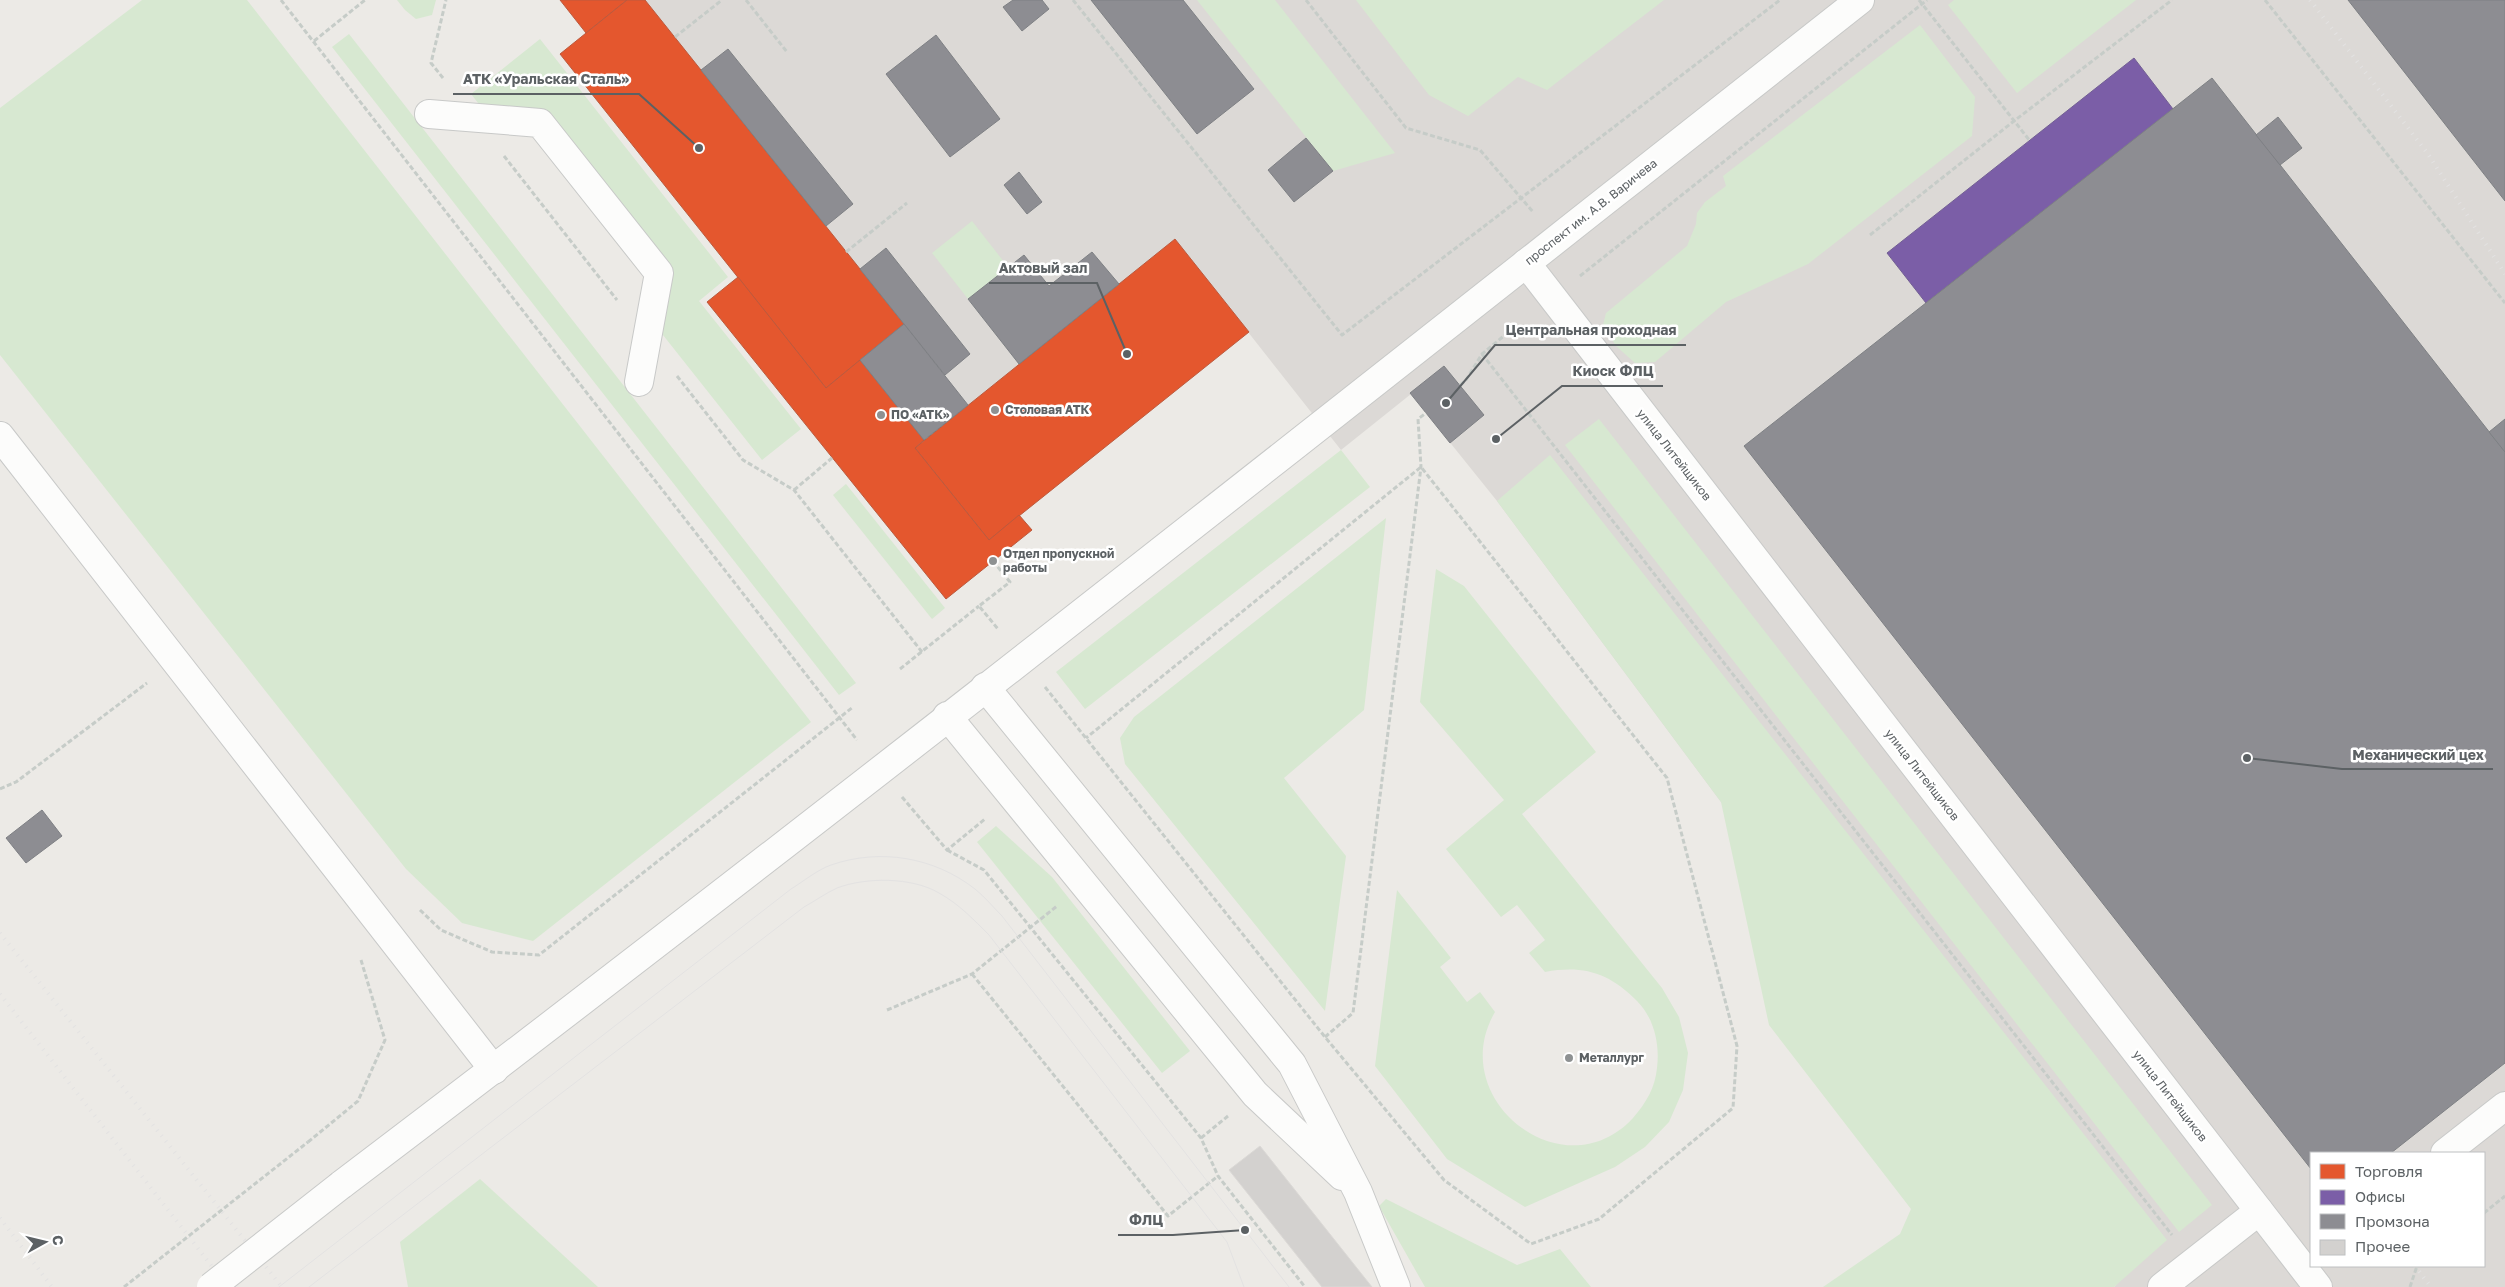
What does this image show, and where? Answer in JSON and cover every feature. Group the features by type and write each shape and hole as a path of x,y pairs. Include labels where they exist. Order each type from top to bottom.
{"street":[{"name":"проспект им. А.В. Варичева","path":"211,1287 341,1185 494,1070 1322,425 1860,0"},
{"path":"429,114 540,123 659,273 638,382"},
{"name":"улица Литейщиков","path":"1526,263 2259,1211 2306,1261 2318,1287"},
{"path":"0,436 494,1070"},
{"path":"985,687 1292,1064 1358,1192 1396,1287"},
{"path":"948,716 1255,1094 1358,1192"},
{"path":"2446,1152 2505,1106"},
{"path":"2162,1287 2259,1211"}],"path":[{"path":"281,0 858,740"},
{"path":"314,41 365,0"},
{"path":"675,37 722,0"},
{"path":"746,0 787,52"},
{"path":"1073,0 1342,335 1521,196 1780,0"},
{"path":"1306,0 1406,128 1480,150 1538,218"},
{"path":"1919,0 2030,141"},
{"path":"1576,279 1927,0"},
{"path":"1870,235 2014,121 2172,0"},
{"path":"2265,0 2505,303"},
{"path":"846,252 907,203"},
{"path":"1460,386 1466,380 1482,354 1505,335"},
{"path":"1482,354 2176,1241"},
{"path":"1325,1037 1353,1012 1422,467 1418,419 1426,413"},
{"path":"794,490 832,458"},
{"path":"1086,738 1422,467"},
{"path":"1043,685 1325,1037 1444,1180 1531,1244 1599,1219 1733,1108 1737,1046 1667,778 1422,467"},
{"path":"900,669 1010,582 993,561"},
{"path":"979,606 998,629"},
{"path":"0,789 16,782 148,682 154,690"},
{"path":"420,910 441,930 492,952 539,955 853,708"},
{"path":"900,794 947,850 984,870 1031,927 1201,1138 1218,1176 1305,1287"},
{"path":"947,850 988,817"},
{"path":"887,1010 972,974 1058,905"},
{"path":"124,1287 358,1101 385,1040 360,954"},
{"path":"972,974 1168,1216 1218,1176"},
{"path":"1201,1138 1229,1116"},
{"path":"2485,1211 2505,1196"},
{"path":"2410,1287 2417,1267"}],"shaded area":[{"path":"560,0 2505,0 2505,1287 2114,1287 2116,1285 1721,802 1497,501 1411,394 1341,450 1248,332 1020,515 1032,530 946,599 707,302 738,277 560,54 586,33"}],"green space":[{"path":"142,0 247,0 811,722 533,941 462,923 406,869 0,355 0,108"},
{"path":"397,0 436,0 432,15 416,19"},
{"path":"1197,0 1275,0 1395,153 1333,171"},
{"path":"1356,0 1664,0 1547,90 1518,77 1468,116 1429,95"},
{"path":"1954,0 2136,0 2017,93 1948,5"},
{"path":"1920,25 1975,97 1972,136 1808,264 1726,302 1655,362 1635,363 1616,346 1603,325 1606,313 1687,246 1696,224 1697,213 1705,202 1726,186 1723,176"},
{"path":"349,34 856,683 839,695 332,47"},
{"path":"540,39 728,277 699,301 801,429 762,460 659,330 671,268 546,112 482,108 471,94"},
{"path":"972,221 1008,267 968,299 932,253"},
{"path":"1599,419 2212,1205 2179,1232 1565,445"},
{"path":"1341,450 1370,487 1085,709 1056,672"},
{"path":"1550,455 2167,1240 2114,1287 1823,1287 1900,1234 1911,1209 1769,1025 1721,802 1497,501"},
{"path":"846,484 945,608 932,619 833,495"},
{"path":"1386,518 1364,710 1284,778 1346,856 1325,1011 1125,764 1120,738 1134,717"},
{"path":"1436,569 1464,586 1596,752 1522,814 1662,988 1679,1017 1688,1053 1683,1090 1669,1122 1645,1147 1615,1167 1525,1207 1447,1159 1375,1066 1397,890 1451,958 1440,967 1467,1002 1480,992 1495,1012 1483,1045 1485,1076 1498,1104 1519,1126 1546,1140 1575,1145 1605,1139 1633,1118 1642,1107 1654,1082 1658,1050 1655,1032 1648,1015 1627,991 1595,973 1572,970 1545,972 1529,953 1545,940 1517,905 1501,917 1446,849 1504,800 1420,702"},
{"path":"996,826 1052,877 1190,1051 1162,1073 977,842"},
{"path":"480,1179 598,1287 408,1287 400,1242"},
{"path":"1386,1199 1517,1265 1560,1249 1591,1287 1425,1287 1379,1206"}],"building: Торговля":[{"path":"560,0 627,0 586,33"},
{"path":"627,0 645,0 904,324 826,388 560,54"},
{"path":"1175,239 1249,332 989,540 915,448"},
{"path":"738,277 826,388 860,360 924,440 915,448 989,540 1019,515 1032,530 946,599 707,302"}],"building: Офисы":[{"path":"2134,58 2173,109 1926,303 1887,253"}],"building: Промзона":[{"path":"1013,0 1042,0 1049,9 1022,31 1003,7"},
{"path":"1091,0 1183,0 1254,89 1197,134"},
{"path":"2348,0 2505,0 2505,201"},
{"path":"936,35 1000,119 950,157 886,74"},
{"path":"728,49 853,204 826,226 701,70"},
{"path":"2212,78 2505,452 2505,1063 2392,1152 2310,1152 2310,1168 1744,446"},
{"path":"2278,117 2302,148 2280,165 2256,135"},
{"path":"1306,138 1333,171 1294,202 1268,170"},
{"path":"1019,172 1042,202 1027,214 1004,185"},
{"path":"886,248 970,354 945,375 860,269"},
{"path":"1092,252 1119,284 1019,364 968,299 1024,255 1049,286"},
{"path":"904,324 968,405 924,440 860,360"},
{"path":"1444,366 1484,415 1450,443 1410,393"},
{"path":"2505,419 2505,452 2489,432"},
{"path":"42,810 62,836 26,863 6,838"}],"building: Прочее":[{"path":"1260,1146 1372,1287 1322,1287 1229,1170"}],"tram line":[{"path":"279,1287 791,889 826,867 868,857 906,859 924,863 942,869 979,892 1002,916 1289,1287"},
{"path":"309,1287 804,907 829,892 849,884 889,880 916,884 939,893 960,907 989,935 1227,1242 1244,1287"}],"railway":[{"path":"2310,0 2428,154 2505,274"},
{"path":"0,933 282,1287"},
{"path":"0,994 228,1287"},
{"path":"0,1218 52,1287"},
{"path":"2416,1267 2431,1287"}],"place":[{"name":"АТК «Уральская Сталь»","path":"699,148"},
{"name":"Актовый зал","path":"1127,354"},
{"name":"Центральная проходная","path":"1446,403"},
{"name":"Столовая АТК","path":"995,410"},
{"name":"ПО «АТК»","path":"881,415"},
{"name":"Киоск ФЛЦ","path":"1496,439"},
{"name":"Отдел пропускной работы","path":"993,561"},
{"name":"Механический цех","path":"2247,758"},
{"name":"Металлург","path":"1569,1058"},
{"name":"ФЛЦ","path":"1245,1230"}]}
